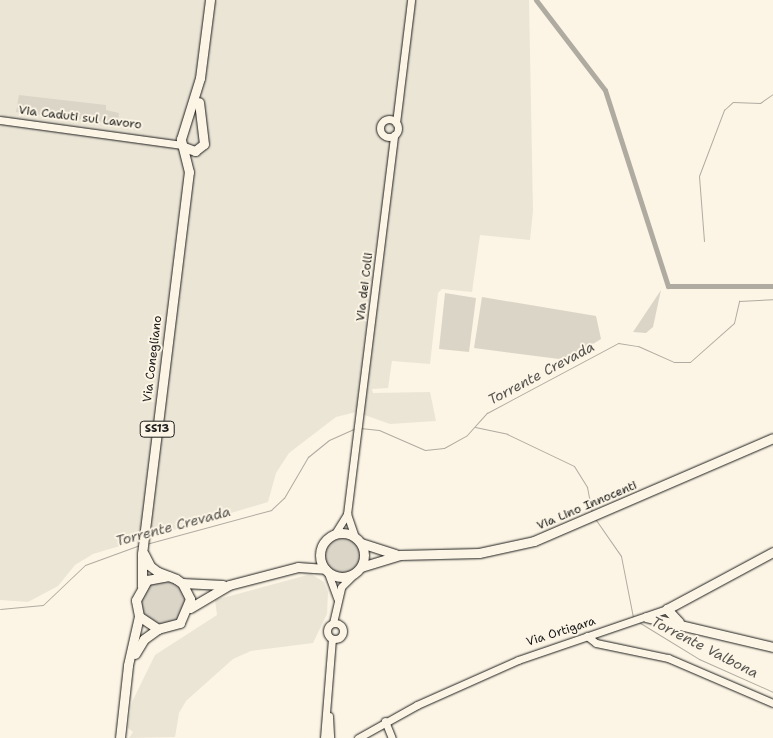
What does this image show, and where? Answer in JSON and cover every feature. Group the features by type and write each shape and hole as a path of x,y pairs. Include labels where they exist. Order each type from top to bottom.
{"main road":[{"path":"200,78 184,131 183,146 199,150 204,144 198,114 200,78 210,0"},
{"path":"184,131 197,128 203,132"},
{"name":"Via Conegliano","path":"183,146 189,172"},
{"name":"Via Conegliano","path":"142,549 189,172 199,150"},
{"name":"Via Lino Innocenti","path":"361,567 400,555 432,555 506,548 586,521 773,438"},
{"path":"182,583 190,608 228,585 298,567 321,550 334,535 358,540 361,567 352,576 298,567"},
{"name":"Via Lino Innocenti","path":"358,540 400,555"},
{"path":"142,549 150,566 182,583 228,585"},
{"name":"SS13","path":"120,738 126,691 140,616 136,600 142,586 142,549"},
{"path":"321,550 327,571"},
{"name":"Via Ortigara","path":"666,610 773,552"},
{"path":"142,586 154,577 169,576"},
{"name":"SS13","path":"126,691 138,648 158,629 180,623 190,608"},
{"path":"666,610 667,620"},
{"path":"666,610 679,622"},
{"path":"140,616 158,629"},
{"path":"644,618 679,622 773,647"}],"street":[{"name":"Via dei Colli","path":"347,514 396,123 396,106 411,0"},
{"name":"Via dei Colli","path":"391,155 381,126 396,106"},
{"name":"Via Caduti sul Lavoro","path":"0,120 158,139 183,146"},
{"path":"387,120 396,123"},
{"name":"Via Caduti sul Lavoro","path":"158,139 184,131"},
{"path":"385,136 394,136"},
{"path":"334,535 347,514"},
{"path":"347,514 358,540"},
{"path":"327,571 337,601"},
{"path":"334,641 343,633 336,624 337,601 341,587 352,576"},
{"name":"Via Ortigara","path":"358,738 385,721 518,660 666,610"},
{"path":"324,738 334,641 327,631 336,624"},
{"path":"587,636 596,643 663,656 773,703"},
{"path":"327,706 330,738"},
{"path":"392,736 396,716"},
{"path":"385,721 392,736"}],"shaded area":[{"path":"0,0 529,0 533,211 530,240 480,235 472,292 442,289 438,293 430,364 392,361 388,388 372,389 373,393 430,392 436,421 390,424 356,412 336,417 289,453 276,473 268,502 93,554 75,565 58,586 28,602 0,600"},
{"path":"19,95 106,105 106,110 119,113 118,124 16,112"},
{"path":"661,290 653,327 646,333 633,332"},
{"path":"445,293 476,298 469,352 439,349"},
{"path":"482,297 596,316 601,339 567,360 474,348"},
{"path":"343,538 355,544 361,556 355,568 343,574 331,568 325,556 331,544"},
{"path":"311,574 324,582 328,592 327,614 313,643 251,651 233,659 186,701 179,713 175,737 129,738 133,732 128,728 132,702 155,655 217,615 215,600"},
{"path":"167,580 179,586 184,593 184,611 179,618 172,623 159,624 151,621 144,614 141,598 144,590 151,583"}],"waterway":[{"path":"536,0 605,90 668,286 773,286"},
{"path":"704,241 699,176 724,110 733,102 760,103 773,94"},
{"name":"Torrente Crevada","path":"360,428 379,430 425,450 444,448 467,435 487,413 618,343 638,346 674,362 690,362 734,323 739,301 773,299"},
{"name":"Torrente Valbona","path":"475,427 507,434 574,466 587,487 592,512"},
{"name":"Torrente Crevada","path":"146,544 271,510 284,498 308,457 329,440 354,429"},
{"name":"Torrente Valbona","path":"596,520 621,556 633,617"},
{"name":"Torrente Crevada","path":"0,609 43,605 85,565 140,545"},
{"name":"Torrente Valbona","path":"637,621 699,659 773,692"}]}
